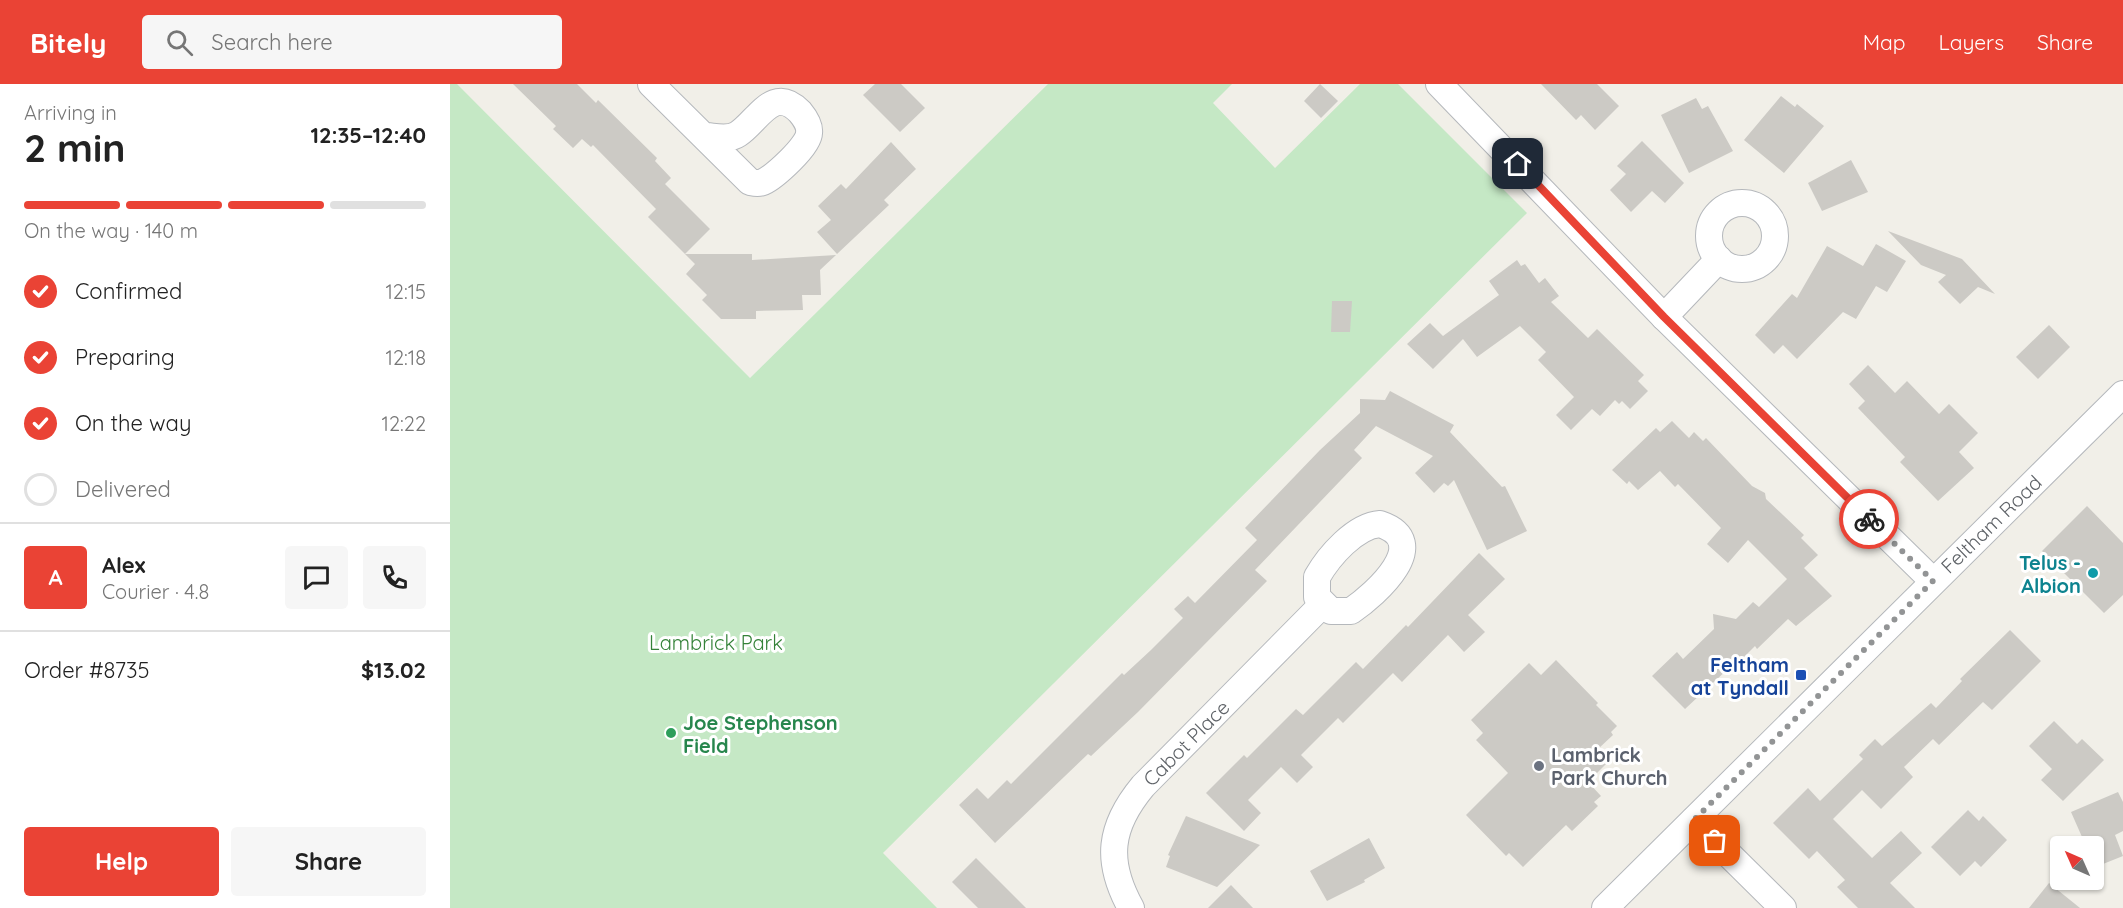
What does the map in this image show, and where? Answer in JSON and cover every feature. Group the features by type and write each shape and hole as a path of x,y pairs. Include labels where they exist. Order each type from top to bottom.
{"street":[{"path":"651,84 707,136"},
{"path":"1439,84 1664,317 1933,581"},
{"path":"1664,317 1719,259"},
{"name":"Feltham Road","path":"1605,908 2123,394"},
{"name":"Cabot Place","path":"1131,908 1116,873 1115,834 1121,816 1143,786 1322,605"},
{"path":"1694,820 1783,908"}],"green space":[{"name":"Lambrick Park","path":"450,84 457,84 750,378 1048,84 1232,84 1213,103 1275,168 1360,84 1398,84 1527,213 883,853 937,908 450,908"}],"building":[{"path":"513,84 577,84 596,103 598,100 657,158 655,161 671,178 665,184 710,229 685,254 648,217 656,209 593,145 591,147 582,139 573,148 553,129 556,126"},
{"path":"875,84 901,84 925,108 900,132 863,95"},
{"path":"1320,84 1338,101 1321,118 1304,101"},
{"path":"1541,84 1597,84 1619,106 1595,130 1581,115 1576,120"},
{"path":"1781,96 1795,107 1797,104 1824,126 1784,173 1744,140"},
{"path":"1696,98 1702,109 1708,106 1733,151 1689,173 1661,115"},
{"path":"1642,141 1684,183 1665,203 1652,191 1631,212 1610,190 1626,174 1617,166"},
{"path":"891,142 916,169 884,200 889,205 837,254 817,232 831,220 818,206 841,184 846,189"},
{"path":"1851,160 1868,192 1822,211 1808,183"},
{"path":"1888,231 1962,259 1995,294 1978,287 1960,304 1938,282 1946,275 1921,265"},
{"path":"1876,244 1906,261 1887,292 1876,286 1856,319 1843,312 1797,359 1783,345 1774,354 1755,335 1792,294 1797,298 1827,246 1863,266"},
{"path":"685,254 752,254 752,260 836,255 820,270 821,295 802,295 803,310 756,311 756,319 721,319 702,300 707,295 686,274 695,264"},
{"path":"1517,260 1521,266 1525,264 1539,283 1545,278 1559,296 1551,302 1588,338 1597,329 1644,375 1638,381 1648,391 1630,409 1622,401 1619,404 1615,400 1600,416 1592,409 1571,430 1556,415 1574,397 1538,360 1546,352 1520,326 1477,357 1463,339 1433,369 1407,344 1430,323 1443,336 1499,295 1489,281"},
{"path":"1332,301 1352,301 1350,332 1331,332"},
{"path":"2049,325 2070,347 2038,379 2016,357"},
{"path":"1868,365 1895,393 1907,381 1939,414 1949,404 1978,433 1959,452 1974,468 1938,501 1900,462 1905,457 1858,408 1865,401 1849,384"},
{"path":"1390,391 1454,425 1450,432 1502,487 1505,486 1527,531 1487,550 1454,480 1448,486 1444,483 1434,493 1415,473 1433,456 1376,426 1354,450 1362,458 1255,570 1267,581 1138,712 1091,756 1088,754 995,843 959,805 977,788 988,799 1007,780 1011,784 1122,673 1124,675 1151,650 1183,618 1174,609 1188,596 1195,603 1257,540 1245,528 1320,450 1360,413 1360,399 1385,400"},
{"path":"1672,421 1689,438 1694,432 1703,441 1706,438 1752,486 1765,493 1766,499 1804,535 1801,538 1818,555 1804,568 1832,596 1796,626 1788,619 1757,649 1755,646 1685,709 1652,676 1677,652 1683,659 1714,629 1713,614 1736,619 1753,602 1759,607 1787,579 1748,540 1728,563 1707,544 1721,528 1678,484 1675,487 1660,471 1638,490 1629,481 1627,484 1612,470 1656,428 1660,432"},
{"name":"Telus - Albion","path":"2087,506 2123,543 2123,595 2104,613 2042,551"},
{"path":"1479,553 1505,579 1468,615 1485,632 1464,652 1448,635 1402,682 1393,673 1343,723 1338,718 1301,755 1313,767 1297,783 1281,767 1248,800 1261,813 1244,831 1206,793 1244,755 1247,758 1296,709 1303,715 1356,662 1363,669 1406,625 1408,627"},
{"path":"2010,630 2041,661 1992,710 1983,702 1939,745 1933,739 1904,767 1913,777 1881,809 1862,790 1833,819 1872,858 1901,831 1922,853 1890,883 1915,908 1858,908 1837,887 1845,880 1817,851 1809,859 1773,823 1808,788 1820,801 1863,759 1859,755 1875,739 1882,746 1931,703 1936,708 1962,681 1960,679"},
{"name":"Lambrick Park Church","path":"1556,660 1617,726 1611,732 1613,735 1598,749 1609,761 1588,782 1601,796 1594,802 1598,806 1572,831 1566,825 1523,867 1509,853 1506,856 1466,815 1508,773 1476,740 1483,733 1471,720 1529,663 1541,675"},
{"path":"2054,721 2077,744 2082,739 2104,760 2063,801 2041,780 2052,769 2029,746"},
{"path":"2118,792 2123,802 2123,831 2115,835 2123,856 2104,864 2104,836 2082,836 2071,812"},
{"path":"1968,810 1979,821 1983,816 2007,840 1981,867 1975,861 1960,876 1931,847"},
{"path":"1186,816 1260,845 1217,887 1166,867 1170,856 1168,855"},
{"path":"1369,838 1385,868 1364,880 1365,882 1327,901 1310,871"},
{"path":"976,858 1026,908 978,908 952,882"},
{"path":"2049,883 2050,890 2058,890 2080,908 2029,908"},
{"path":"1231,885 1253,908 1208,908"}],"way so far":[{"path":"1715,841 1694,820 1933,581 1869,519"}],"place":[{"name":"Telus - Albion","path":"2093,573"},
{"name":"Feltham at Tyndall","path":"1801,675"},
{"name":"Joe Stephenson Field","path":"671,733"},
{"name":"Lambrick Park Church","path":"1539,766"}],"route":[{"path":"1518,164 1664,317 1869,519"}]}
